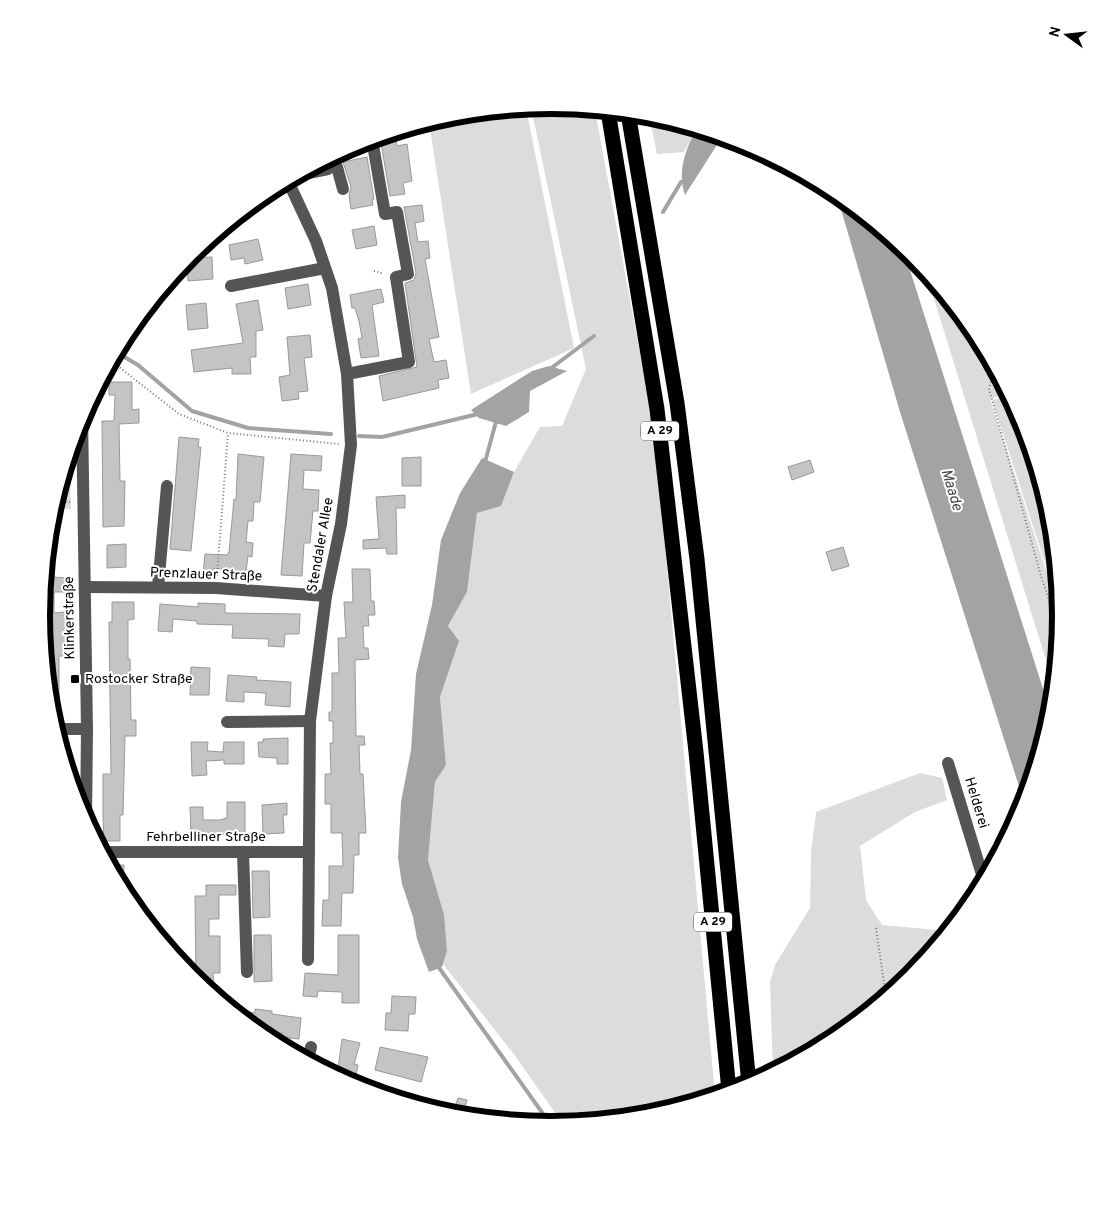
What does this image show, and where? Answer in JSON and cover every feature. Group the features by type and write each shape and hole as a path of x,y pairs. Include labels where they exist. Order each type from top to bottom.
{"highway":[{"name":"A 29","path":"609,117 657,409 696,752 728,1083"},
{"name":"A 29","path":"629,120 675,393 697,559 748,1076"},
{"path":"747,1065 753,1073"}],"street":[{"path":"347,374 409,362 396,277 408,274 404,244 398,212 385,214 373,147"},
{"path":"332,164 338,166 342,189"},
{"name":"Stendaler Allee","path":"287,189 316,241 332,288 341,328 347,374 351,445 341,524 326,596 310,721 308,960"},
{"path":"231,286 325,268"},
{"name":"Klinkerstraße","path":"83,438 87,729 86,802"},
{"path":"158,587 167,486"},
{"name":"Prenzlauer Straße","path":"85,587 216,588 326,596"},
{"path":"227,722 310,721"},
{"path":"64,729 87,729"},
{"name":"Helderei","path":"948,764 981,872"},
{"name":"Fehrbelliner Straße","path":"110,852 309,852"},
{"path":"243,852 247,972"},
{"path":"309,1054 311,1046"}],"path":[{"path":"116,366 179,414 228,433 351,445"},
{"path":"992,377 989,389 1041,576 1052,608"},
{"path":"216,588 228,433"},
{"path":"63,502 84,503"},
{"path":"876,928 885,988"}],"shaded area":[{"path":"527,115 574,348 471,394 430,129 486,118"},
{"path":"533,115 596,116 655,436 714,1088 681,1099 616,1112 557,1116 513,1053 443,964 447,951 428,860 435,782 446,765 440,697 459,641 448,626 467,592 477,513 501,506 514,472 540,427 562,426 586,369"},
{"path":"651,124 693,135 684,152 657,154"},
{"path":"931,289 968,337 1001,396 990,399 1051,586 1052,615 1049,670"},
{"path":"1002,398 1025,454 1035,485 1042,517 1051,581 992,400"},
{"path":"70,476 71,509 62,510"},
{"path":"920,773 942,778 947,800 915,812 860,846 866,900 882,925 940,930 928,945 881,992 829,1032 773,1064 770,982 775,965 810,908 811,853 816,812"}],"water":[{"path":"693,135 718,143 685,195 682,170"},
{"name":"Maade","path":"840,206 881,238 908,264 1045,696 1035,745 1020,790 900,412"},
{"path":"549,366 567,371 530,391 529,412 506,426 479,418 471,410 532,371"},
{"path":"482,458 514,472 501,506 477,513 467,592 448,626 459,641 440,697 446,765 435,782 428,860 444,915 447,951 442,967 429,972 417,939 413,917 402,884 398,858 401,802 411,750 416,674 432,605 441,540 460,493"}],"building":[{"path":"396,139 397,146 407,144 412,181 403,183 405,194 390,196 381,144"},
{"path":"367,157 374,199 372,200 373,205 351,209 349,195 351,187 343,162"},
{"path":"422,205 424,221 415,223 418,242 428,241 430,258 425,259 439,337 429,339 434,362 446,360 449,378 438,380 439,388 383,401 379,376 417,367 405,283 414,280 416,273 404,207"},
{"path":"374,226 377,245 356,249 352,230"},
{"path":"258,239 263,260 245,264 244,258 231,260 229,245"},
{"path":"201,257 212,257 213,279 188,281 188,271"},
{"path":"308,284 311,305 288,309 285,288"},
{"path":"381,289 384,302 372,305 379,356 361,358 358,339 362,338 359,321 355,308 352,308 350,295"},
{"path":"258,300 263,330 256,331 256,357 250,357 251,374 232,374 232,368 194,372 191,350 243,343 236,304"},
{"path":"206,303 208,328 188,330 186,305"},
{"path":"310,335 312,357 304,358 308,391 298,392 299,399 282,401 279,377 290,375 287,337"},
{"path":"109,382 132,382 132,410 139,409 139,423 119,424 120,481 125,481 124,526 103,527 102,421 114,421 115,395 109,395"},
{"path":"179,437 199,439 198,447 201,447 191,551 170,549"},
{"path":"238,454 264,457 260,502 254,502 253,521 248,521 246,542 253,543 252,557 248,556 246,572 214,568 214,575 203,575 205,554 227,555 229,552 234,499 236,500"},
{"path":"291,454 322,456 321,471 304,470 303,489 319,490 318,511 313,511 310,543 304,543 302,576 281,575"},
{"path":"421,457 421,486 402,486 402,458"},
{"path":"810,460 814,472 792,480 788,467"},
{"path":"405,495 405,508 396,508 397,554 387,554 386,548 363,549 363,540 379,539 376,497"},
{"path":"126,544 126,567 107,568 107,545"},
{"path":"843,547 849,566 832,571 826,552"},
{"path":"352,569 370,569 371,601 374,601 375,615 368,615 369,626 363,626 364,648 368,648 369,659 355,660 356,736 364,736 365,745 359,745 360,774 363,774 366,833 359,833 359,855 354,855 353,893 342,893 341,926 322,926 323,900 329,900 329,866 343,866 342,833 331,833 331,804 325,804 325,774 331,774 330,743 333,743 333,721 329,721 329,712 332,712 332,673 339,673 338,638 346,638 344,602 353,602"},
{"path":"52,577 68,578 68,592 54,592 54,613 66,612 67,656 59,656 59,708 51,648"},
{"path":"112,602 134,602 134,619 128,620 128,659 130,659 131,720 136,720 136,736 125,736 123,815 120,815 120,841 104,841 103,815 103,774 111,774 109,622 112,622"},
{"path":"198,603 225,604 225,613 300,614 299,634 285,634 284,647 268,646 269,639 232,638 233,625 197,624 197,621 173,619 172,632 158,631 160,604 198,607"},
{"path":"191,667 210,668 209,695 190,695"},
{"path":"228,675 257,677 256,680 291,682 290,707 265,705 266,693 244,692 244,702 226,701"},
{"path":"288,738 288,764 277,764 277,758 259,757 258,742 263,742 263,739"},
{"path":"191,742 208,742 207,751 223,752 224,742 244,742 244,764 224,764 224,760 206,761 207,775 192,776"},
{"path":"227,802 245,802 245,834 191,835 190,807 203,807 203,820 220,820 227,818"},
{"path":"287,803 287,815 283,815 284,833 263,834 262,805"},
{"path":"116,865 124,865 124,876"},
{"path":"252,871 269,871 270,917 253,918"},
{"path":"206,885 236,885 236,895 219,895 219,919 209,919 209,936 220,936 220,973 213,973 214,985 196,968 195,896 206,896"},
{"path":"254,935 271,935 272,981 254,982"},
{"path":"338,935 359,935 359,1003 342,1003 342,992 318,991 317,997 303,996 305,973 338,975"},
{"path":"392,996 416,997 415,1014 409,1014 408,1031 385,1030 386,1013 391,1013"},
{"path":"255,1009 272,1011 272,1014 301,1018 299,1039 281,1037 282,1033 272,1032 246,1012 255,1013"},
{"path":"342,1039 360,1043 354,1064 358,1065 356,1076 338,1068"},
{"path":"380,1047 428,1057 421,1082 375,1070"},
{"path":"458,1098 467,1100 465,1107 475,1110 455,1106"}],"waterway":[{"path":"663,212 681,182"},
{"path":"550,369 594,336"},
{"path":"122,356 138,365 192,411 248,428 331,434"},
{"path":"359,436 382,437 478,414"},
{"path":"485,462 497,418"},
{"path":"437,965 544,1116"}],"place":[{"name":"Rostocker Straße","path":"75,679"}]}
